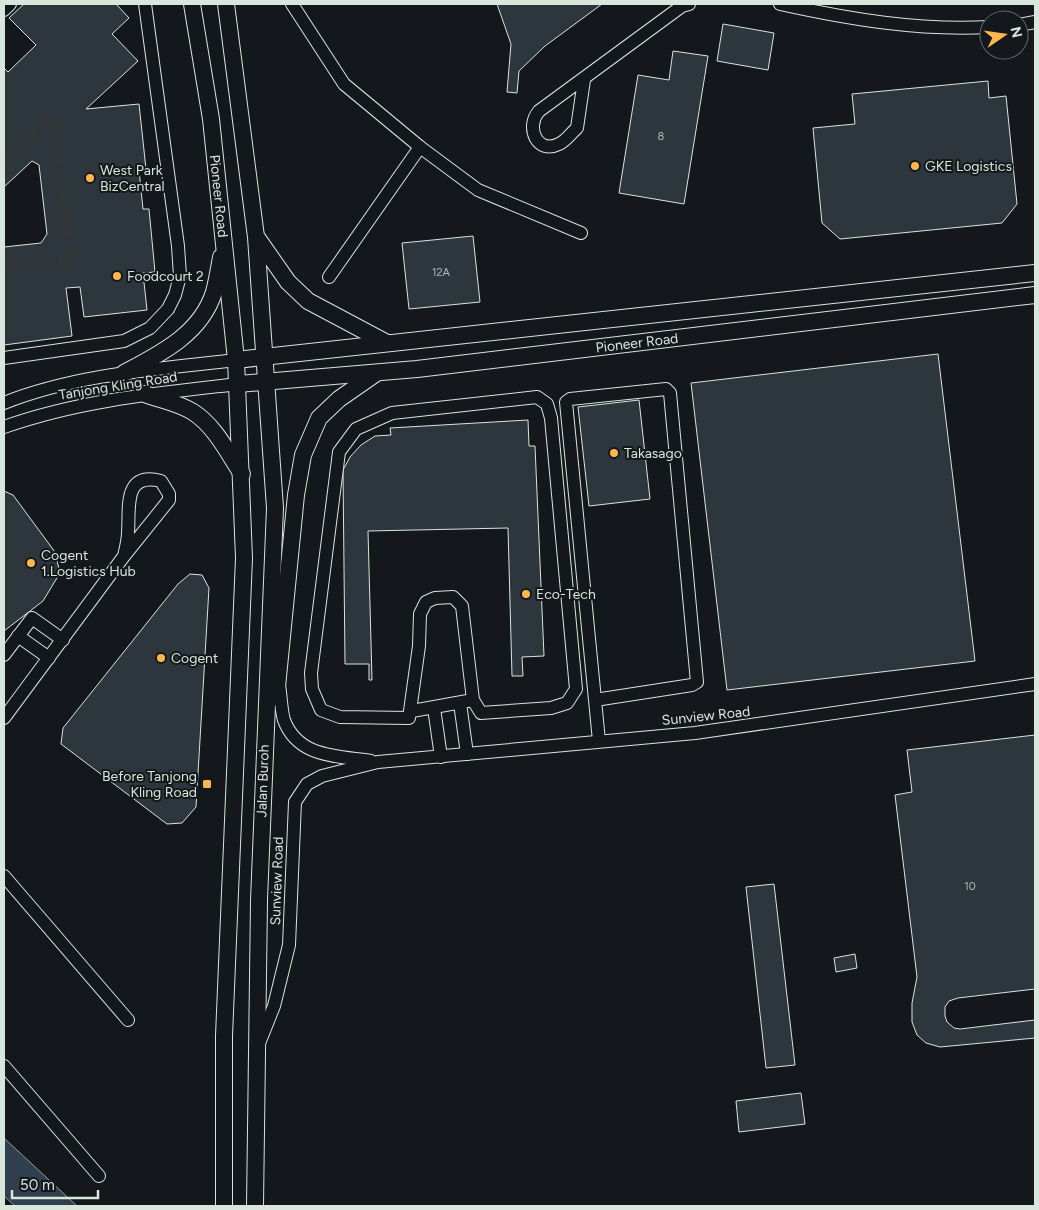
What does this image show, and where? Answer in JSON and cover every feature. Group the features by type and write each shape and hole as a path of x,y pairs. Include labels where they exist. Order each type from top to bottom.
{"main road":[{"name":"Pioneer Road","path":"192,4 211,119 236,360 1035,273"},
{"path":"226,4 256,237 265,357"},
{"path":"256,237 288,282 308,301 388,344"},
{"path":"124,373 173,345 196,324 214,293 224,243"},
{"name":"Pioneer Road","path":"238,384 375,373 1035,295"},
{"name":"Jalan Buroh","path":"255,1206 255,1052 275,508 265,357"},
{"name":"Jalan Buroh","path":"224,1206 224,1036 244,558 236,360"},
{"path":"264,771 279,681 295,503 303,455 319,418 339,399 375,373"},
{"path":"145,394 182,406 194,413 218,437 242,474"}],"street":[{"path":"4,10 10,4"},
{"path":"4,358 124,341 150,328 168,309 175,295 180,276 178,246 146,4"},
{"path":"292,4 344,84 420,147 478,190 581,233"},
{"path":"584,80 577,128 558,145 552,146 540,143 531,128 535,116 682,6 689,4"},
{"path":"780,4 817,12 903,24 979,27"},
{"path":"329,276 420,147"},
{"name":"Tanjong Kling Road","path":"4,403 29,393 124,373 236,360"},
{"name":"Tanjong Kling Road","path":"4,427 36,416 73,407 145,394 238,384"},
{"path":"595,700 692,685 697,682 670,393 663,388 570,399 566,402 595,700 599,741"},
{"path":"537,397 547,404 551,418 576,690 567,703 552,708 480,713 473,700 462,606 459,601 453,598 436,598 422,606 420,614 419,646 412,711 407,720 340,718 321,710 312,689 311,673 339,452 356,430 392,413 537,397"},
{"path":"4,718 124,556 169,500 169,494 160,480 152,478 143,480 131,492 128,500 128,533 124,556"},
{"path":"4,655 32,618 63,640"},
{"path":"18,636 49,658"},
{"name":"Sunview Road","path":"279,681 284,720 292,734 300,742 318,754 378,762"},
{"name":"Sunview Road","path":"255,1052 274,1006 289,945 295,802 307,784 314,780 378,762 695,734 1035,684"},
{"path":"412,711 473,700"},
{"path":"460,703 467,754"},
{"path":"434,708 441,757"},
{"path":"4,876 128,1020"},
{"path":"4,1066 99,1176"}],"water":[{"path":"4,1138 77,1206 15,1206 4,1196"}],"building":[{"name":"West Park BizCentral","path":"24,4 116,4 129,18 112,34 138,61 86,109 139,104 146,169 139,170 143,209 149,209 155,272 143,273 147,310 84,317 80,287 66,288 72,336 4,345 4,247 41,243 47,234 39,165 32,161 4,187 4,68 8,72 36,45 9,18"},
{"path":"497,4 602,4 545,46 519,71 517,93 507,92 511,44"},
{"path":"723,24 774,33 768,70 717,61"},
{"path":"673,51 708,56 684,204 619,193 638,75 669,80"},
{"name":"GKE Logistics","path":"988,81 989,98 1006,96 1017,204 1002,223 840,239 822,223 813,128 855,124 852,94"},
{"path":"473,236 480,302 409,309 402,243"},
{"path":"938,354 975,661 727,690 691,383"},
{"name":"Takasago","path":"639,400 650,499 589,506 578,407"},
{"name":"Eco-Tech","path":"528,420 529,446 535,446 544,656 522,657 523,676 512,676 508,528 368,531 372,680 369,680 369,664 345,664 343,470 350,457 361,445 375,436 391,435 390,428"},
{"name":"Cogent 1.Logistics Hub","path":"4,491 13,495 55,552 60,573 43,601 4,631"},
{"name":"Cogent","path":"190,574 202,575 209,588 196,807 182,823 167,824 61,744 63,728 178,584"},
{"path":"1035,735 1035,989 958,998 949,1001 945,1007 945,1016 947,1022 954,1028 960,1029 1035,1020 1035,1038 940,1047 926,1043 917,1035 912,1022 912,1003 917,977 895,795 912,792 907,750"},
{"path":"774,884 795,1065 766,1068 746,887"},
{"path":"855,954 857,968 836,972 834,958"},
{"path":"801,1093 805,1124 739,1132 736,1101"}],"tunnel":[{"path":"4,163 52,113"},
{"path":"4,263 71,261 52,113"}],"place":[{"name":"GKE Logistics","path":"915,166"},
{"name":"West Park BizCentral","path":"90,178"},
{"name":"Foodcourt 2","path":"117,276"},
{"name":"Takasago","path":"614,453"},
{"name":"Cogent 1.Logistics Hub","path":"31,563"},
{"name":"Eco-Tech","path":"526,594"},
{"name":"Cogent","path":"161,658"},
{"name":"Before Tanjong Kling Road","path":"207,784"}]}
